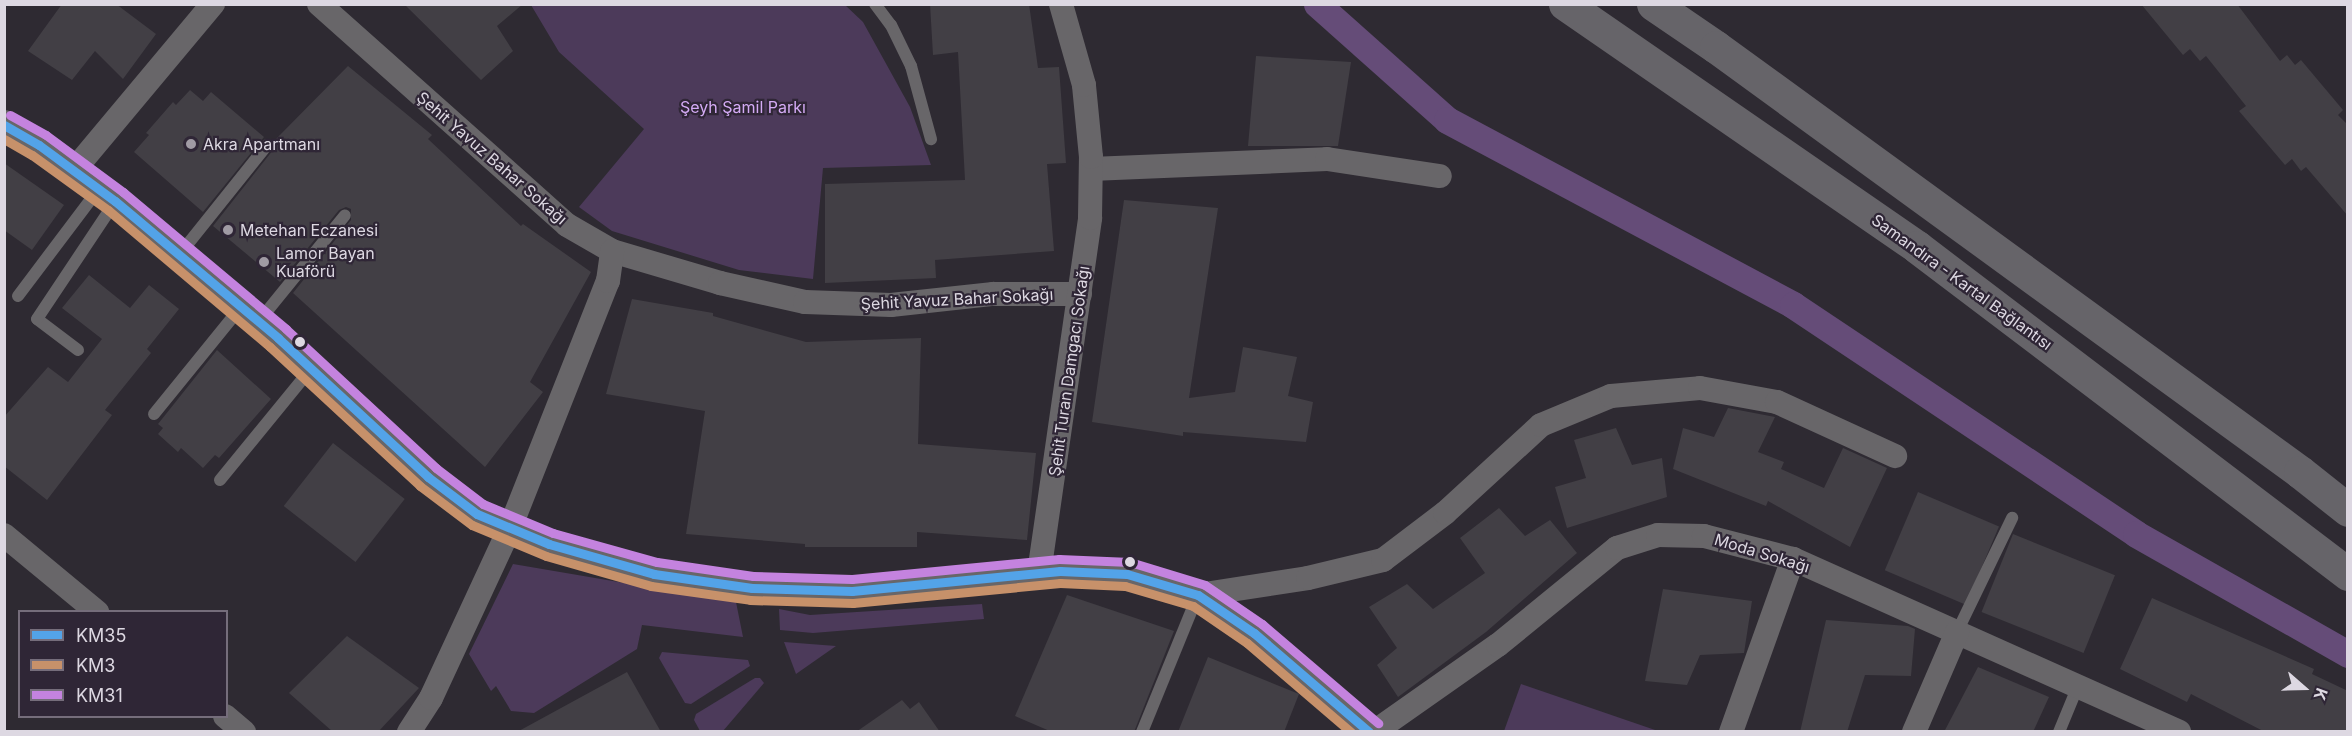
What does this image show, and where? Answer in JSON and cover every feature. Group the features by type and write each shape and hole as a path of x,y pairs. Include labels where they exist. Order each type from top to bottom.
{"highway":[{"name":"Samandıra - Kartal Bağlantısı","path":"1565,4 1702,96 1917,247 2348,574"},
{"path":"1653,4 1764,82 2300,472 2348,510"}],"street":[{"path":"74,170 213,4"},
{"name":"Şehit Yavuz Bahar Sokağı","path":"319,4 567,225 612,251 720,283 806,302 891,305 993,294 1080,294"},
{"name":"Şehit Turan Damgacı Sokağı","path":"1039,573 1090,218 1090,169 1084,85 1061,4"},
{"path":"4,125 74,170 107,195 250,315 428,477 477,514 549,544 654,574 752,588 852,591 1060,571 1127,574 1198,595 1254,633 1372,732"},
{"path":"1090,169 1327,159 1440,176"},
{"path":"409,732 436,688 510,528 608,281 612,251"},
{"path":"1198,595 1308,578 1383,560 1445,513 1541,424 1611,396 1700,388 1777,402 1895,456"},
{"path":"4,535 96,610"},
{"name":"Moda Sokağı","path":"1372,732 1498,645 1617,548 1658,535 1704,536 1793,559 2179,732"},
{"path":"1731,732 1793,559"},
{"path":"1914,732 1957,632"}],"lane":[{"path":"875,4 891,25 911,66 931,139"},
{"path":"179,255 267,145"},
{"path":"18,296 107,195"},
{"path":"78,350 37,319 107,195"},
{"path":"154,414 345,215"},
{"path":"220,480 311,369"},
{"path":"1957,632 2012,518"},
{"path":"1142,732 1198,595"},
{"path":"2059,732 2078,686"}],"green space":[{"name":"Şeyh Şamil Parkı","path":"531,5 845,5 863,22 910,107 931,165 823,168 813,279 739,270 612,231 579,207 644,129 559,52"},
{"path":"513,564 736,602 743,637 642,625 637,649 534,713 511,711 496,686 491,691 469,654"},
{"path":"982,604 984,619 813,633 780,630 779,609 810,615"},
{"path":"784,642 836,646 796,674"},
{"path":"662,652 748,660 750,666 691,704 685,703 659,658"},
{"path":"755,678 760,678 764,683 723,731 700,731 694,720 696,714"},
{"path":"1521,684 1658,731 1504,731"}],"building":[{"path":"62,4 116,4 156,34 123,79 95,51 72,80 28,51"},
{"path":"404,4 523,4 497,26 513,51 481,80"},
{"path":"930,4 1029,4 1038,68 1059,67 1066,163 1047,164 1054,251 935,260 936,278 825,283 825,184 965,180 958,52 933,55"},
{"path":"2141,4 2237,4 2280,61 2287,55 2295,65 2301,60 2343,110 2338,115 2348,125 2348,216 2306,167 2301,171 2292,159 2285,165 2239,111 2246,106 2206,56 2200,61 2190,49 2183,55"},
{"path":"1256,56 1351,62 1338,146 1248,146"},
{"path":"348,66 432,135 428,139 521,226 523,224 591,272 530,382 543,392 485,467 293,293 351,220 351,209 346,207 339,210 280,282 213,226 273,150 274,141"},
{"name":"Akra Apartmanı","path":"190,90 203,101 211,92 264,137 203,212 134,152 149,135 146,133 173,102 176,105"},
{"path":"4,163 64,205 32,250 4,230"},
{"path":"1124,200 1218,208 1189,398 1235,392 1243,347 1297,357 1288,396 1313,402 1306,442 1183,432 1183,436 1092,422"},
{"path":"89,275 130,308 149,285 179,309 147,349 151,353 105,410 112,415 47,500 4,466 4,417 48,367 68,382 102,339 62,308"},
{"path":"632,299 713,313 713,316 806,342 921,338 918,444 1036,453 1027,540 917,532 917,547 805,547 805,544 686,534 705,411 606,394"},
{"path":"217,350 271,399 219,458 215,455 203,468 181,448 178,452 158,434 163,428 158,424"},
{"path":"1728,408 1775,417 1758,452 1784,462 1781,469 1824,488 1843,448 1887,468 1850,547 1768,501 1766,506 1673,469 1683,428 1714,437"},
{"path":"1616,428 1632,465 1662,458 1667,497 1567,528 1555,487 1586,478 1574,440"},
{"path":"333,443 405,499 355,562 284,506"},
{"path":"1918,492 1999,526 1966,605 1885,570"},
{"path":"1499,508 1525,536 1550,520 1577,553 1486,632 1398,697 1377,665 1397,648 1369,607 1407,584 1433,609 1485,573 1460,538"},
{"path":"2013,534 2115,575 2084,653 1982,612"},
{"path":"1663,589 1752,601 1744,653 1700,655 1687,685 1645,681"},
{"path":"1067,595 1174,631 1134,732 1052,732 1015,716"},
{"path":"2152,598 2314,669 2312,674 2348,691 2348,732 2265,732 2191,694 2187,702 2120,669"},
{"path":"1826,620 1908,626 1915,629 1911,676 1865,675 1847,732 1800,732"},
{"path":"347,636 419,688 378,732 333,732 289,693"},
{"path":"1208,657 1299,694 1284,732 1178,732"},
{"path":"1978,667 2049,697 2033,732 1944,732"},
{"path":"627,672 661,732 517,732"},
{"path":"902,700 910,709 919,702 940,732 856,732"}],"waterway":[{"path":"1317,4 1447,120 1793,305 2136,534 2348,654"}],"transit line":[{"name":"KM31","path":"10,115 46,135 123,192 286,329 436,468 483,504 553,533 657,562 753,576 852,579 1059,559 1130,562 1205,585 1262,624 1378,723"},
{"name":"KM35","path":"4,125 39,145 115,201 278,338 428,477 477,514 549,544 654,574 752,588 852,591 1060,571 1127,574 1198,595 1254,633 1369,732"},
{"name":"KM3","path":"4,139 32,155 108,210 270,347 420,486 472,525 546,556 651,586 750,600 853,603 1060,583 1125,586 1193,606 1247,643 1351,732"}],"place":[{"name":"Akra Apartmanı","path":"191,144"},
{"name":"Metehan Eczanesi","path":"228,230"},
{"name":"Lamor Bayan Kuaförü","path":"264,262"}]}
